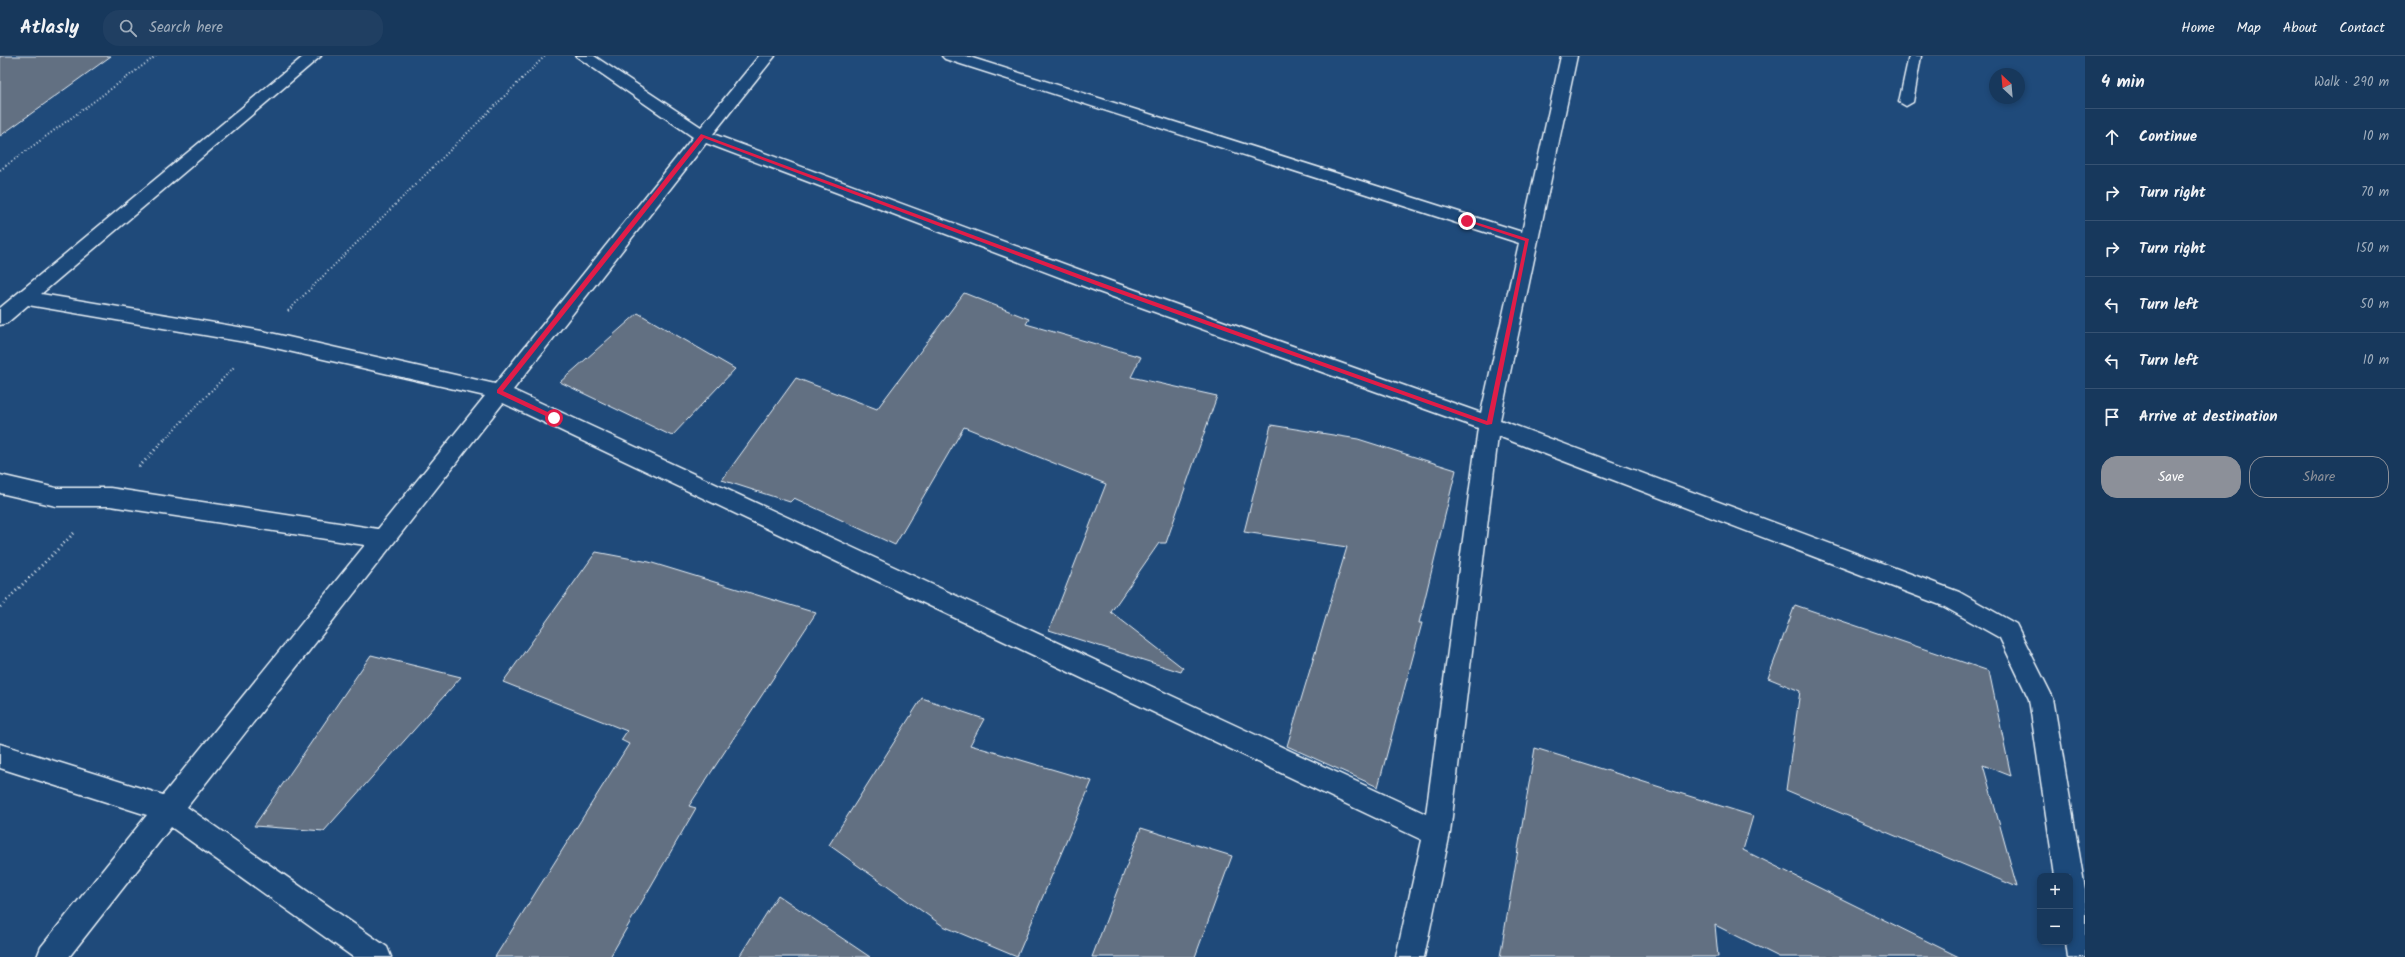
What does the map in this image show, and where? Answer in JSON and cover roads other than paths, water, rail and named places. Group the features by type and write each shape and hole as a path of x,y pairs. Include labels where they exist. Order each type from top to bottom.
{"street":[{"path":"0,318 313,56"},
{"path":"584,56 703,136 1103,286 1489,424 1952,599 2008,631 2041,698 2069,873"},
{"path":"51,957 767,56"},
{"path":"950,56 1528,240"},
{"path":"1410,957 1436,833 1489,424 1569,56"},
{"path":"24,298 262,338 499,392 1436,833"},
{"path":"0,484 56,497 110,498 383,539"},
{"path":"0,756 168,809 377,957"},
{"path":"2073,900 2082,957"}],"lane":[{"path":"1906,102 1915,56"}]}
